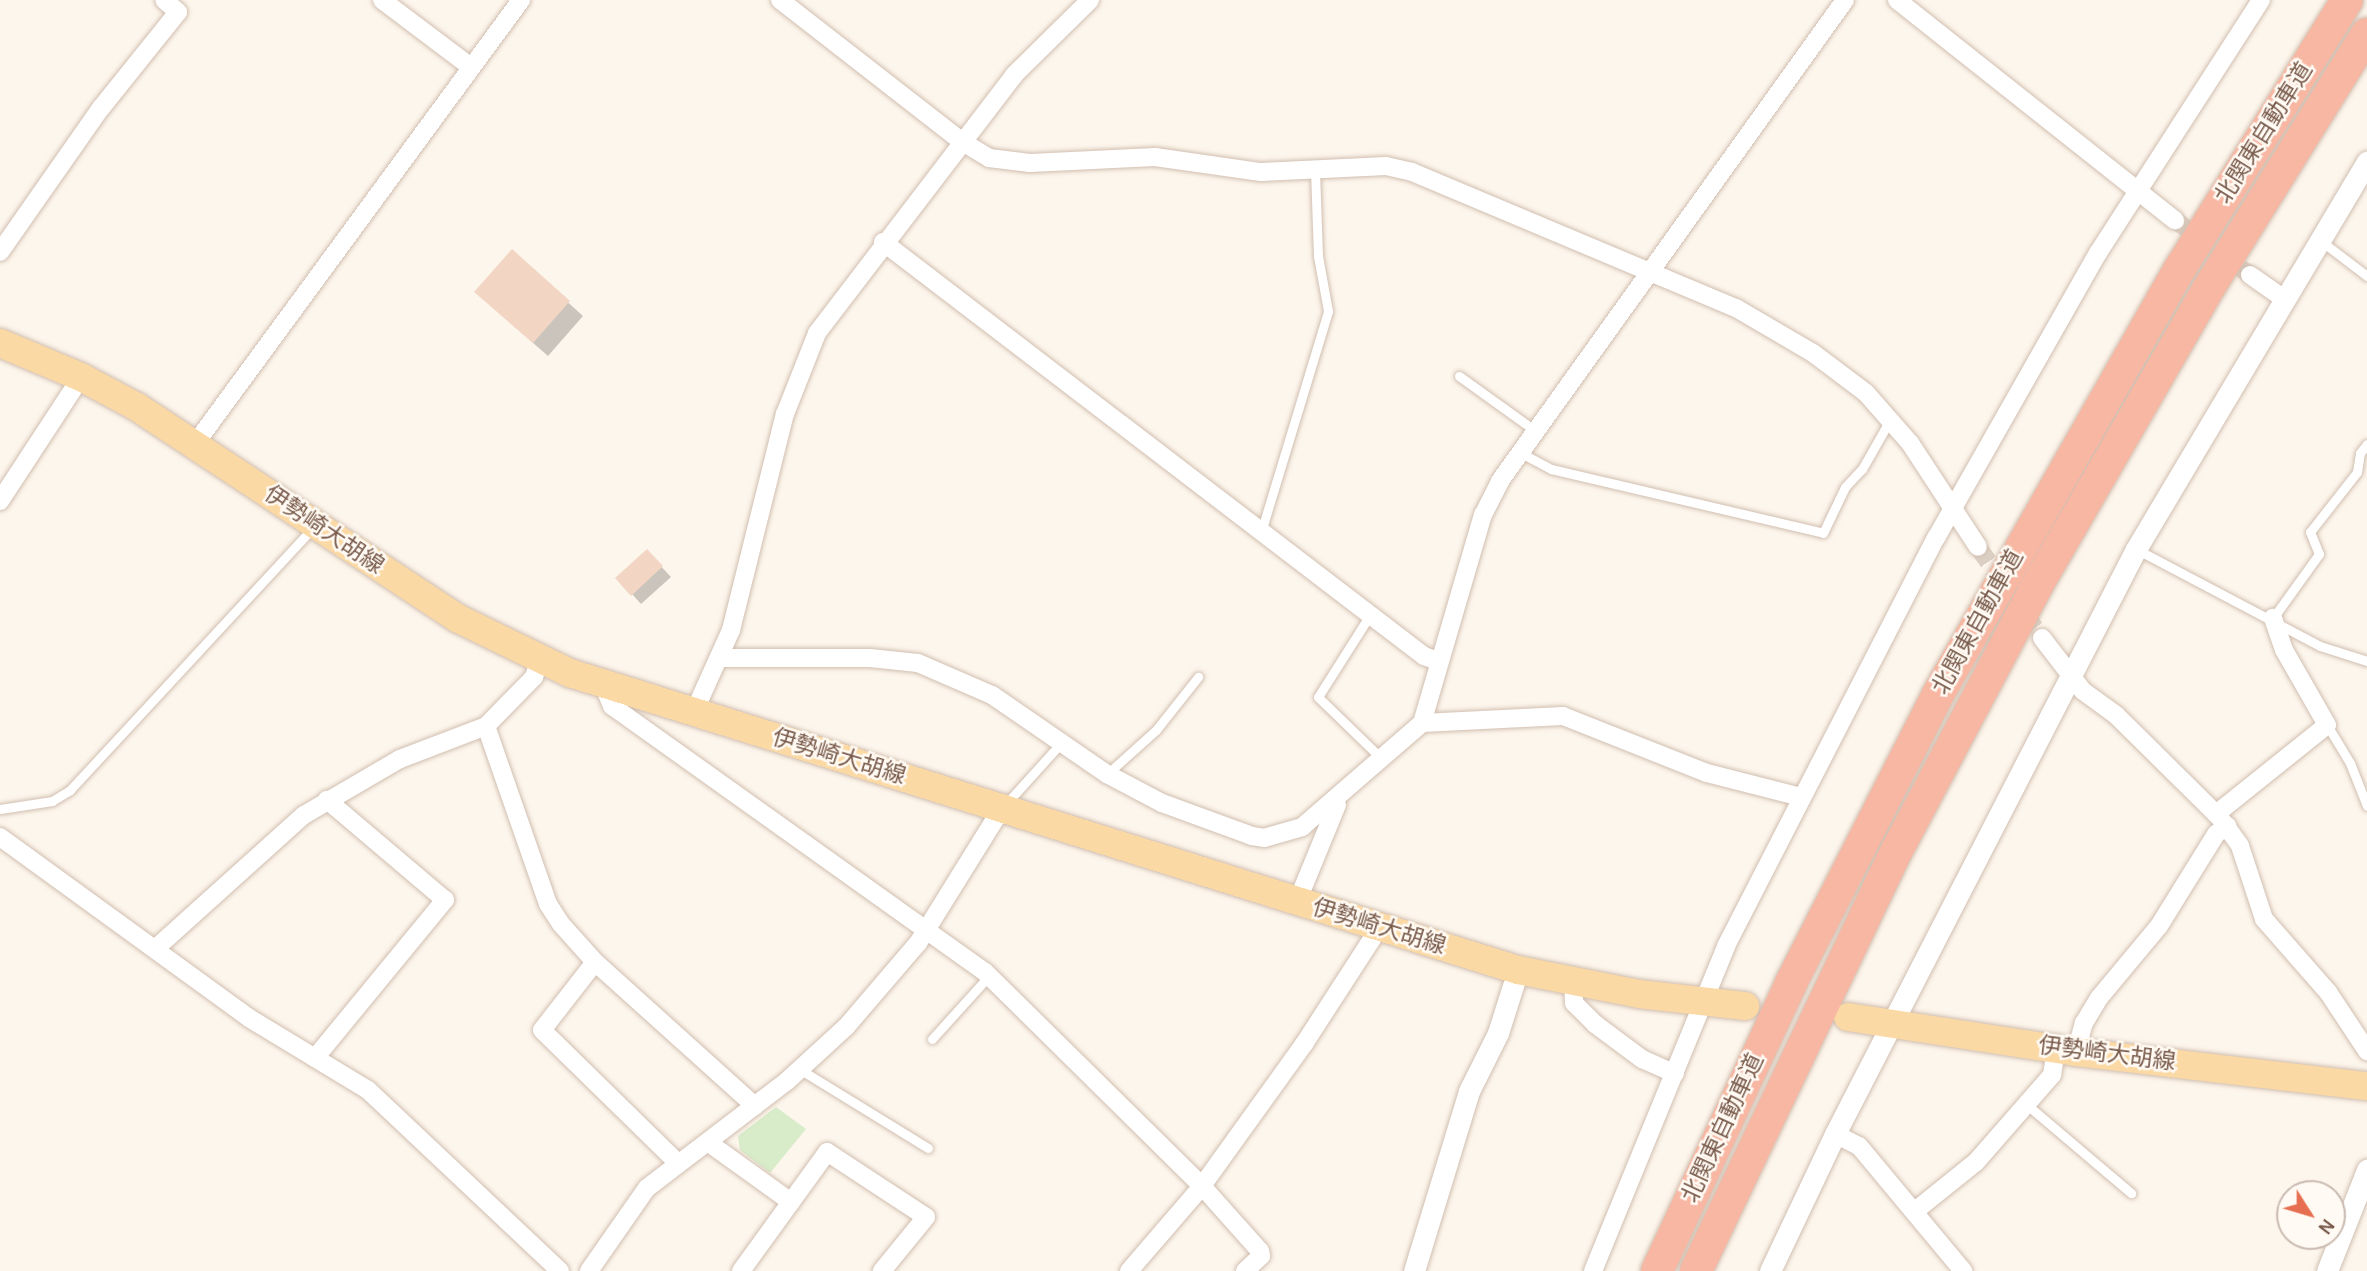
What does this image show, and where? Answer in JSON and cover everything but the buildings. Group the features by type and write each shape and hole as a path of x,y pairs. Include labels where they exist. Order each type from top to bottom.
{"highway":[{"name":"北関東自動車道","path":"1657,1271 1797,970 1937,696 2181,267 2347,0"},
{"name":"北関東自動車道","path":"1696,1271 1892,861 2029,601 2210,286 2367,34"}],"main road":[{"name":"伊勢崎大胡線","path":"0,343 81,377 195,444 457,618 540,659 603,684 1518,970 1573,982 1745,1006"},
{"name":"伊勢崎大胡線","path":"1848,1017 2066,1050 2367,1086"}],"street":[{"path":"0,251 101,108 181,6 164,0"},
{"path":"382,0 471,67"},
{"path":"195,444 521,0"},
{"path":"780,0 977,154 1002,162 1156,157 1261,172 1386,166 1412,172 1736,308 1787,336 1847,379 1891,419 1978,547"},
{"path":"694,712 720,658 796,379 817,333 883,242 1032,53 1090,0"},
{"path":"720,658 870,658 918,663 992,695 1107,774 1172,807 1264,838 1302,827 1341,796 1422,723 1483,515 1521,453 1647,271 1845,0"},
{"path":"1897,0 2140,189 2175,220"},
{"path":"1593,1271 1702,1002 1801,797 1953,508 2086,273 2261,0"},
{"path":"1770,1271 1835,1135 1894,1024 2068,674 2136,549 2282,297 2367,162"},
{"path":"883,242 1370,615 1438,661"},
{"path":"2250,275 2282,297"},
{"path":"0,500 81,377"},
{"path":"1915,1211 1976,1162 2052,1075 2099,998 2159,926 2217,834 2222,820 2327,725 2284,650 2273,618"},
{"path":"2042,638 2068,674 2222,820 2240,846 2264,919 2328,992 2367,1051"},
{"path":"155,949 268,844 327,800 400,759 486,726 534,677 540,659"},
{"path":"603,684 612,706 989,976 1202,1186 1260,1251 1261,1256 1245,1271"},
{"path":"1422,723 1563,716 1707,773 1801,797"},
{"path":"486,726 548,904 595,962 755,1106"},
{"path":"1297,902 1341,796"},
{"path":"315,1058 445,900 327,800"},
{"path":"589,1271 647,1188 801,1070 846,1027 927,930 1002,808"},
{"path":"0,837 249,1018 368,1090 560,1271"},
{"path":"1129,1271 1202,1186 1304,1044 1379,928"},
{"path":"595,962 542,1030 678,1163"},
{"path":"1414,1271 1469,1091 1498,1033 1518,970"},
{"path":"1573,982 1574,1003 1595,1024 1642,1059 1675,1074"},
{"path":"1835,1135 1859,1146 1963,1271"},
{"path":"709,1143 791,1202"},
{"path":"741,1271 827,1152 926,1217 882,1271"},
{"path":"2327,1271 2367,1170"}],"lane":[{"path":"1261,531 1328,311 1318,256 1315,168"},
{"path":"2319,239 2367,276"},
{"path":"1459,376 1537,432"},
{"path":"1521,453 1551,469 1824,533 1845,487 1862,469 1891,419"},
{"path":"2273,618 2319,554 2310,532 2357,472 2360,453 2367,444"},
{"path":"0,809 52,802 70,790 316,525"},
{"path":"2136,549 2273,618 2320,646 2367,662"},
{"path":"1370,615 1318,697 1381,758"},
{"path":"1107,774 1156,730 1198,677"},
{"path":"2327,725 2354,771 2367,806"},
{"path":"1002,808 1062,741"},
{"path":"932,1039 989,976"},
{"path":"801,1070 929,1148"},
{"path":"2026,1104 2131,1193"}],"green space":[{"path":"776,1107 806,1129 770,1173 740,1150 738,1136"}],"tunnel":[{"path":"2175,220 2250,275"},
{"path":"1978,547 2042,638"}]}
